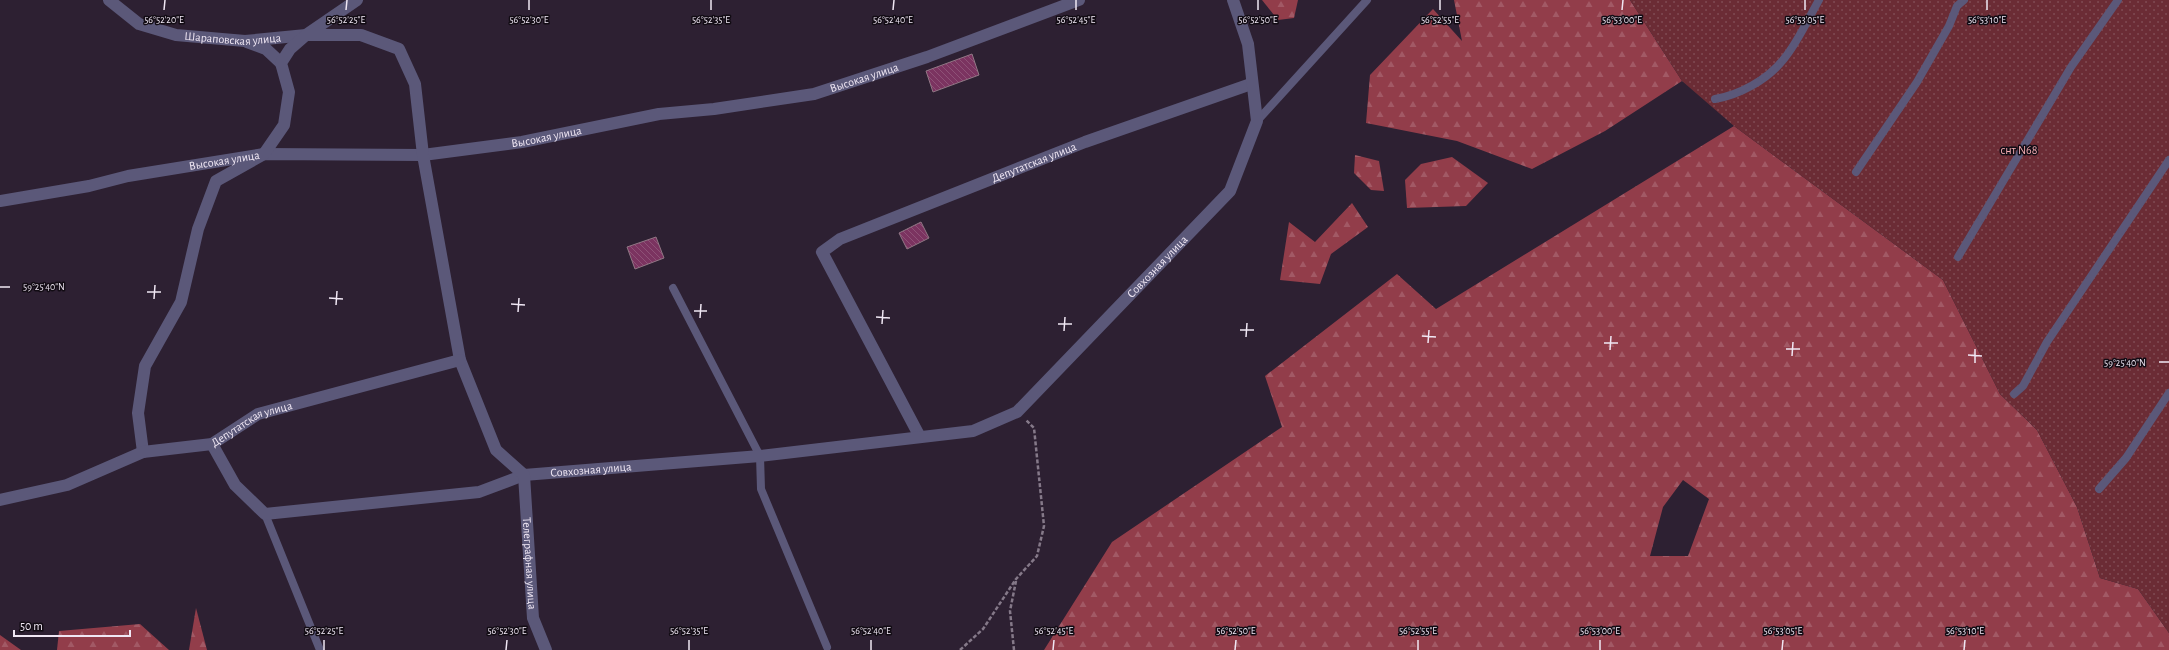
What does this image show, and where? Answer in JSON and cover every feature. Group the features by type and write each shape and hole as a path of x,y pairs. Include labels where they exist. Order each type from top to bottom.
{"street":[{"name":"Шараповская улица","path":"108,0 139,24 176,35 245,41 306,34 357,0"},
{"name":"Высокая улица","path":"0,201 89,186 128,176 264,154 423,155 522,142 659,114 714,109 814,94 927,57 1079,0"},
{"path":"1233,0 1248,44 1251,84 1257,121"},
{"path":"281,63 290,49 306,34 361,35 399,49 415,84 423,155 460,360 496,450 524,475"},
{"path":"143,452 138,413 145,366 181,302 198,229 216,181 264,154 284,125 289,92 281,63 266,49 245,41"},
{"name":"Депутатская улица","path":"920,437 822,252 840,239 1085,142 1251,84"},
{"name":"Совхозная улица","path":"265,514 479,492 524,475 760,456 973,430 1017,412 1230,191 1257,121"},
{"name":"Депутатская улица","path":"0,500 67,485 143,452 212,444 258,414 460,360"},
{"path":"212,444 235,485 265,514"},
{"name":"Телеграфная улица","path":"524,475 533,618 546,650"}],"lane":[{"path":"1257,121 1367,0"},
{"path":"1715,99 1726,97 1760,81 1783,60 1819,0"},
{"path":"1856,172 1917,82 1949,26 1957,6 1964,0"},
{"path":"1958,257 2071,67 2118,0"},
{"path":"2014,394 2023,386 2047,342 2169,160"},
{"path":"673,288 760,456 761,489 827,647"},
{"path":"2099,489 2126,458 2169,393"},
{"path":"265,514 320,650"}],"path":[{"path":"960,650 983,629 1016,579 1037,556 1044,526 1034,428 1017,412"},
{"path":"1014,650 1010,611 1011,599 1016,579"}],"green space":[{"path":"1262,0 1298,0 1294,18 1278,20"},
{"path":"1454,0 1630,0 1682,81 1605,131 1532,169 1457,141 1366,123 1370,75 1433,9 1462,41"},
{"name":"снт N68","path":"1630,0 2169,0 2169,633 2138,589 2100,578 2077,507 2037,430 2000,394 1943,280 1734,126 1682,81"},
{"path":"1734,126 1943,280 2000,394 2037,430 2077,507 2100,578 2138,589 2169,633 2169,650 1044,650 1112,542 1282,427 1265,376 1397,274 1436,309","holes":["1683,480 1709,499 1688,556 1650,556 1663,507"]},
{"path":"1355,155 1379,161 1384,191 1371,190 1354,173"},
{"path":"1452,157 1488,183 1466,206 1407,208 1405,180 1421,164"},
{"path":"1352,203 1368,227 1331,254 1320,284 1280,280 1289,222 1315,242"},
{"path":"196,608 207,650 189,650"},
{"path":"140,624 169,650 57,650 59,631"},
{"path":"0,635 21,650 0,650"}],"building":[{"path":"972,54 979,75 933,92 926,71"},
{"path":"921,222 929,238 907,249 899,233"},
{"path":"656,237 664,258 635,269 627,247"}]}
